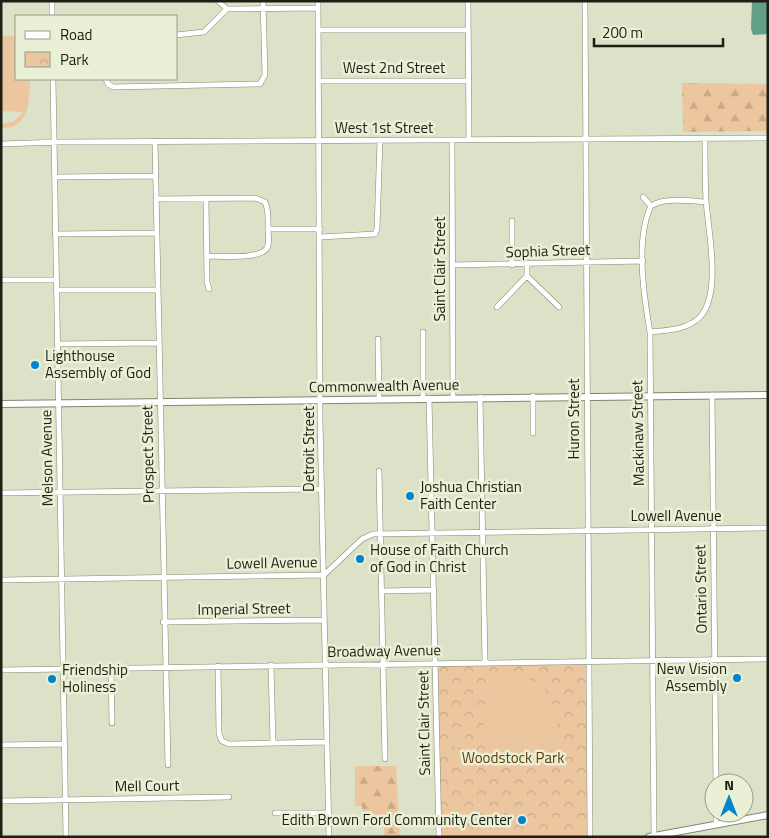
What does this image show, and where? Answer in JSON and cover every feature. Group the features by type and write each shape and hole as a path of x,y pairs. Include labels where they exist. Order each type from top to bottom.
{"main road":[{"name":"Commonwealth Avenue","path":"1,404 534,396 768,395"},
{"path":"652,836 768,815"}],"street":[{"path":"52,1 52,15"},
{"path":"218,1 227,9 318,8"},
{"path":"106,80 108,84 113,86 255,85 263,81 265,74 263,1"},
{"name":"Detroit Street","path":"318,1 322,489 329,837"},
{"path":"468,1 469,140"},
{"name":"Huron Street","path":"584,1 590,837"},
{"path":"178,35 204,32 227,9"},
{"path":"318,30 468,30"},
{"name":"Melson Avenue","path":"53,80 66,837"},
{"name":"West 2nd Street","path":"319,81 469,81"},
{"name":"West 1st Street","path":"1,144 156,141 768,138"},
{"path":"650,332 689,325 705,310 710,294 712,264 706,202 704,139"},
{"path":"320,237 375,234 377,229 380,140"},
{"name":"Saint Clair Street","path":"452,140 453,397"},
{"name":"Prospect Street","path":"156,141 163,622 168,766"},
{"path":"55,177 156,176"},
{"path":"643,197 651,206 656,203 706,202"},
{"path":"156,199 262,200 268,208 268,244 265,251 257,255 206,256"},
{"path":"206,199 206,256 209,289"},
{"name":"Mackinaw Street","path":"651,206 644,237 643,262 650,332 652,836"},
{"path":"512,222 512,265"},
{"path":"268,230 320,229"},
{"path":"55,234 157,233"},
{"name":"Sophia Street","path":"453,265 643,262"},
{"path":"497,307 527,276 527,265"},
{"path":"527,276 559,307"},
{"path":"1,280 56,280"},
{"path":"56,290 158,290"},
{"name":"Saint Clair Street","path":"423,332 434,590 439,837"},
{"path":"378,339 379,398"},
{"path":"57,344 158,343"},
{"name":"Ontario Street","path":"712,395 716,773"},
{"path":"533,433 534,396"},
{"path":"480,397 485,662"},
{"path":"379,471 385,759"},
{"path":"1,493 322,489"},
{"name":"Lowell Avenue","path":"1,580 324,575 362,539 380,534 768,528"},
{"path":"382,591 434,590"},
{"name":"Imperial Street","path":"163,622 324,620"},
{"name":"Broadway Avenue","path":"1,670 588,660 768,659"},
{"path":"271,665 273,743"},
{"path":"218,666 219,734 222,741 229,744 327,742"},
{"path":"111,668 112,723"},
{"path":"1,745 64,744"},
{"name":"Mell Court","path":"1,801 228,797"},
{"path":"275,813 328,813"}],"green space":[{"path":"1,36 15,36 15,80 30,80 28,104 23,118 18,124 11,127 1,128 1,124 13,122 23,112 1,111"},
{"path":"682,83 768,84 768,131 683,132"},
{"name":"Woodstock Park","path":"586,662 587,837 441,837 438,665"},
{"path":"488,676 523,678 534,681 543,688 554,706 561,750 487,750 482,745"},
{"path":"448,727 465,727 466,747 449,747"},
{"path":"355,766 396,766 400,837 384,837 384,816 363,816 362,806 355,806"}],"shaded area":[{"path":"752,1 768,1 768,34 753,35 751,29"}],"place":[{"name":"Lighthouse Assembly of God","path":"35,365"},
{"name":"Joshua Christian Faith Center","path":"410,496"},
{"name":"House of Faith Church of God in Christ","path":"360,559"},
{"name":"New Vision Assembly","path":"737,678"},
{"name":"Friendship Holiness","path":"52,679"},
{"name":"Edith Brown Ford Community Center","path":"522,820"}]}
